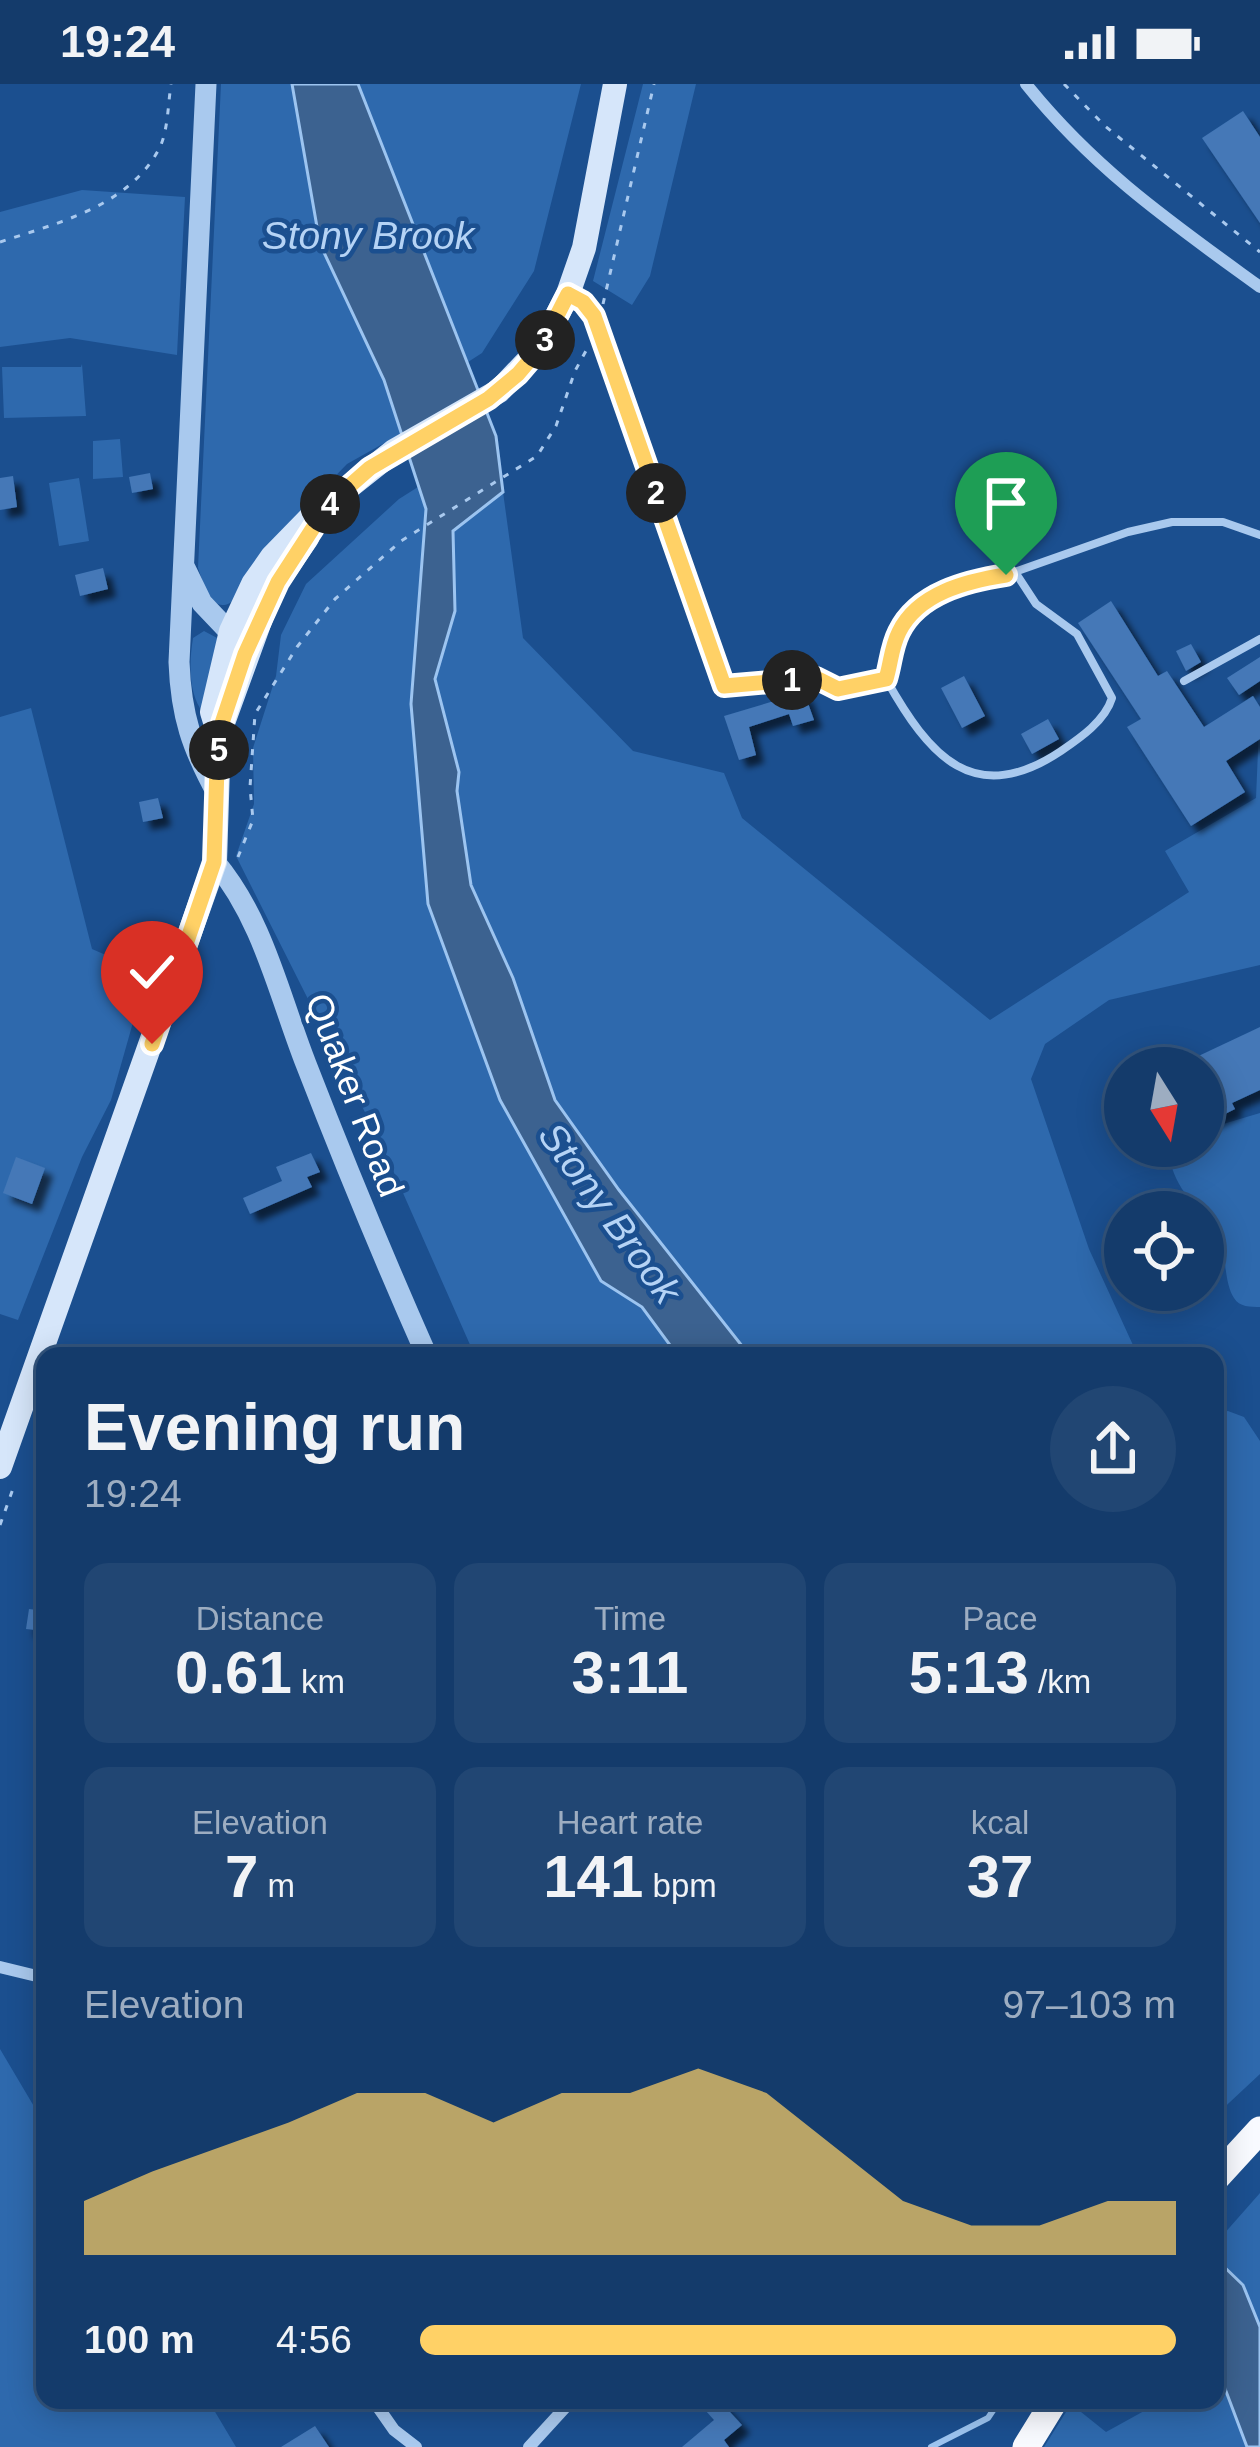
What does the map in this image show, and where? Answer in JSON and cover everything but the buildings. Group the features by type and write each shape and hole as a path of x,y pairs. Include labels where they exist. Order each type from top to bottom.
{"highway":[{"path":"1224,2169 1260,2131"},
{"path":"1026,2447 1049,2409"}],"main road":[{"path":"42,1347 214,862 219,796 218,735 212,712 225,627 272,557 311,517 370,468 488,399 541,347 568,294 584,248 615,84"},
{"path":"218,735 245,654 278,582 328,505"},
{"path":"0,1467 36,1365"}],"street":[{"path":"206,84 179,637 183,704 194,750 219,796"},
{"path":"1026,84 1102,168 1260,287"},
{"path":"183,562 202,603 245,654"},
{"path":"179,637 198,623 225,627"},
{"path":"183,704 218,735"},
{"name":"Quaker Road","path":"214,862 256,924 305,1062 423,1347"},
{"path":"0,1967 36,1976"},
{"path":"379,2409 394,2430 416,2447"},
{"path":"530,2447 564,2409"}],"lane":[{"path":"568,294 583,302 598,328 724,686 816,678 838,689 886,679"},
{"path":"1015,572 1036,604 1077,634 1112,698 1079,739 1047,760 1004,778 987,779 962,768 922,736 886,679 898,633 918,609 958,586 1172,522 1223,522 1260,535"},
{"path":"1184,681 1260,639"}],"path":[{"path":"0,242 82,215 143,172 162,146 171,84"},
{"path":"401,542 537,456 556,426 575,371 598,328 654,84"},
{"path":"1064,84 1105,126 1260,252"}],"shaded area":[{"path":"221,84 292,84 320,244 404,432 347,464 281,532 236,598 222,605 211,598 198,568"},
{"path":"358,84 581,84 534,271 482,353 468,362"},
{"path":"643,84 696,84 650,276 632,305 593,281"},
{"path":"82,190 185,197 177,355 70,338 0,347 0,212"},
{"path":"82,364 86,416 4,418 2,367"},
{"path":"120,439 123,477 93,479 93,441"},
{"path":"79,478 89,541 59,546 49,483"},
{"path":"418,487 426,509 411,704 428,904 500,1100 601,1281 642,1307 671,1347 471,1347 384,1150 236,856 254,804 253,748 276,676 281,635 306,584"},
{"path":"503,492 523,638 633,751 724,773 742,818 990,1020 1189,892 1165,851 1256,798 1260,703 1260,965 1109,1000 1045,1044 1031,1079 1104,1282 1104,1311 1117,1311 1134,1347 743,1347 619,1190 555,1099 513,978 471,885 457,791 459,772 434,679 455,610 453,531"},
{"path":"204,631 219,639 204,714 192,688 191,668 193,638"},
{"path":"31,708 92,949 147,973 111,1100 82,1157 18,1320 0,1314 0,717"},
{"path":"1260,1113 1260,1307 1242,1305 1229,1285 1224,1259 1224,1191 1184,1191 1172,1168 1224,1167 1224,1124"},
{"path":"1224,1412 1244,1417 1260,1441 1260,2074 1224,2108"},
{"path":"0,2049 36,2110 36,2409 213,2409 236,2447 0,2447"},
{"path":"1260,2193 1260,2327 1243,2285 1224,2267 1224,2234"},
{"path":"1224,2386 1247,2447 1044,2447 1068,2409 1077,2409 1106,2432 1148,2409 1224,2409"}],"water":[{"name":"Stony Brook","path":"292,84 358,84 496,436 503,492 453,531 455,611 435,679 459,772 457,791 471,885 513,978 555,1100 743,1347 671,1347 642,1307 601,1281 500,1100 428,904 411,704 426,509 384,380 320,244"},
{"path":"1224,2267 1243,2285 1260,2327 1260,2447 1247,2447 1224,2386"}],"waterway":[{"path":"931,2447 988,2418 994,2409"}],"route":[{"path":"152,1044 214,862 218,735 245,654 278,582 328,505 370,468 488,399 518,374 541,347 568,294 594,316 724,686 816,678 838,689 886,679 898,633 918,609 941,592 1006,575"}]}
